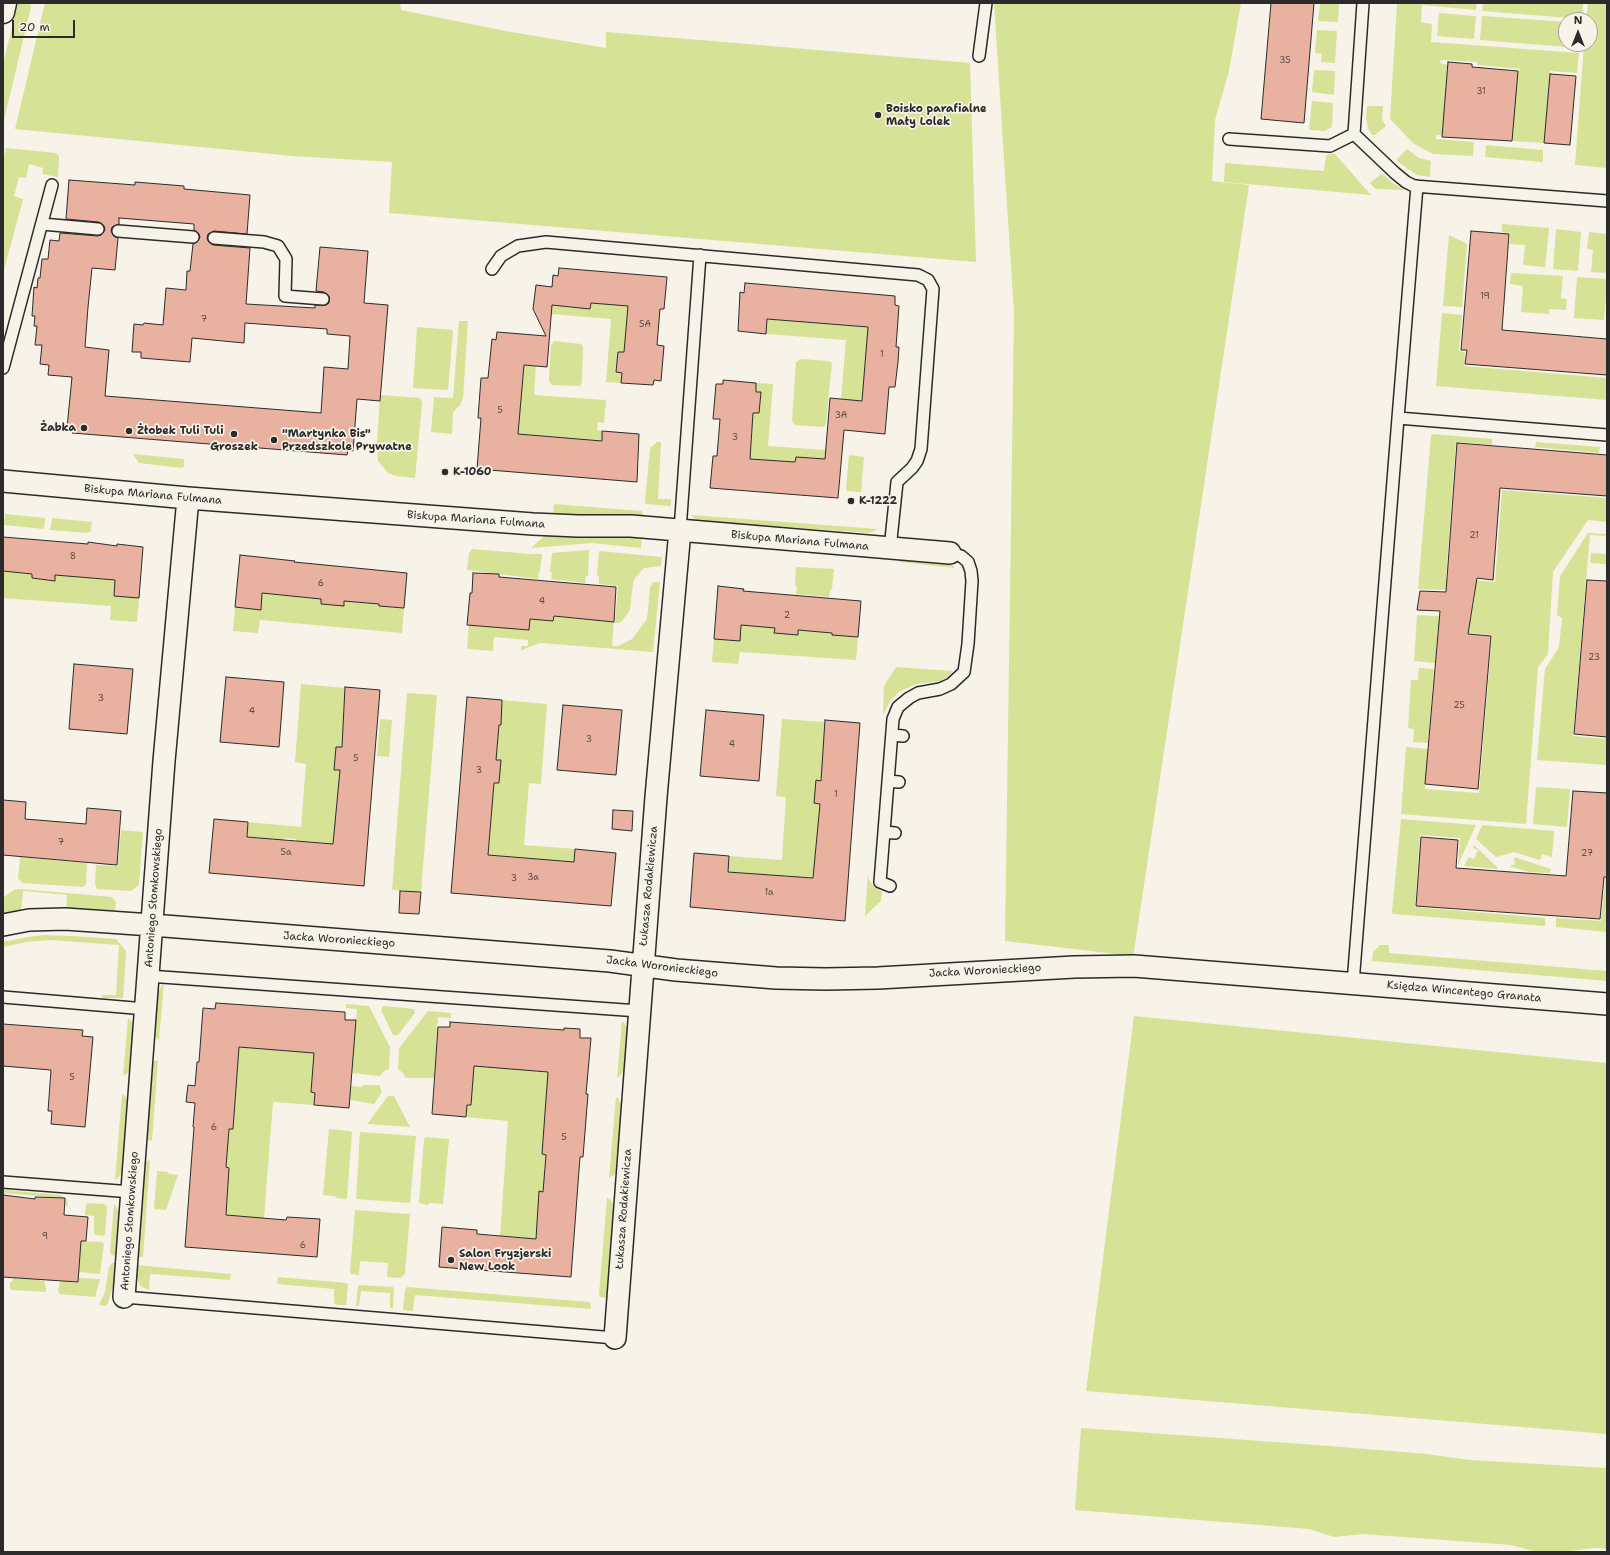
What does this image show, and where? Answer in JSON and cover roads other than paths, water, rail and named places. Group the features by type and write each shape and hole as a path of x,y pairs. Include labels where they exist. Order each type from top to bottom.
{"street":[{"path":"3,12 5,3"},
{"name":"Biskupa Mariana Fulmana","path":"3,481 188,498 533,524 631,526 950,553"},
{"name":"Antoniego Słomkowskiego","path":"124,1297 173,646 188,498"},
{"name":"Łukasza Rodakiewicza","path":"615,1338 642,966 680,530"},
{"name":"Jacka Woronieckiego","path":"3,925 29,920 65,919 610,961 676,970 776,978 826,980 1074,966 1134,966 1322,980"},
{"name":"Księdza Wincentego Granata","path":"1322,980 1607,1004"}],"lane":[{"path":"979,56 986,3"},
{"path":"1354,134 1363,3"},
{"path":"1229,139 1330,146 1354,134"},
{"path":"1354,134 1395,173 1406,182 1417,186 1607,201"},
{"path":"3,368 52,186"},
{"path":"1353,983 1417,186"},
{"path":"42,224 98,229"},
{"path":"118,231 193,236"},
{"path":"214,238 264,242 278,246 286,259 285,296 323,299"},
{"path":"492,269 501,256 518,246 546,242 918,275 928,280 934,289 920,449 915,464 906,475 897,482 890,549"},
{"path":"680,530 700,255"},
{"path":"1398,418 1607,434"},
{"path":"890,886 880,882 890,832 898,735 894,719 898,707 918,693 940,689 952,684 964,672 968,644 972,576 968,562 961,556 950,553"},
{"path":"148,976 639,1011"},
{"path":"3,998 146,1009"},
{"path":"3,1182 132,1192"},
{"path":"124,1297 615,1338"}],"place":[{"name":"Boisko parafialne Mały Lolek","path":"878,115"},
{"name":"Żabka","path":"84,428"},
{"name":"Żłobek Tuli Tuli","path":"129,431"},
{"name":"Groszek","path":"234,434"},
{"name":"\"Martynka Bis\" Przedszkole Prywatne","path":"274,440"},
{"name":"K-1060","path":"445,472"},
{"name":"K-1222","path":"851,501"},
{"name":"Salon Fryzjerski New Look","path":"451,1260"}]}
